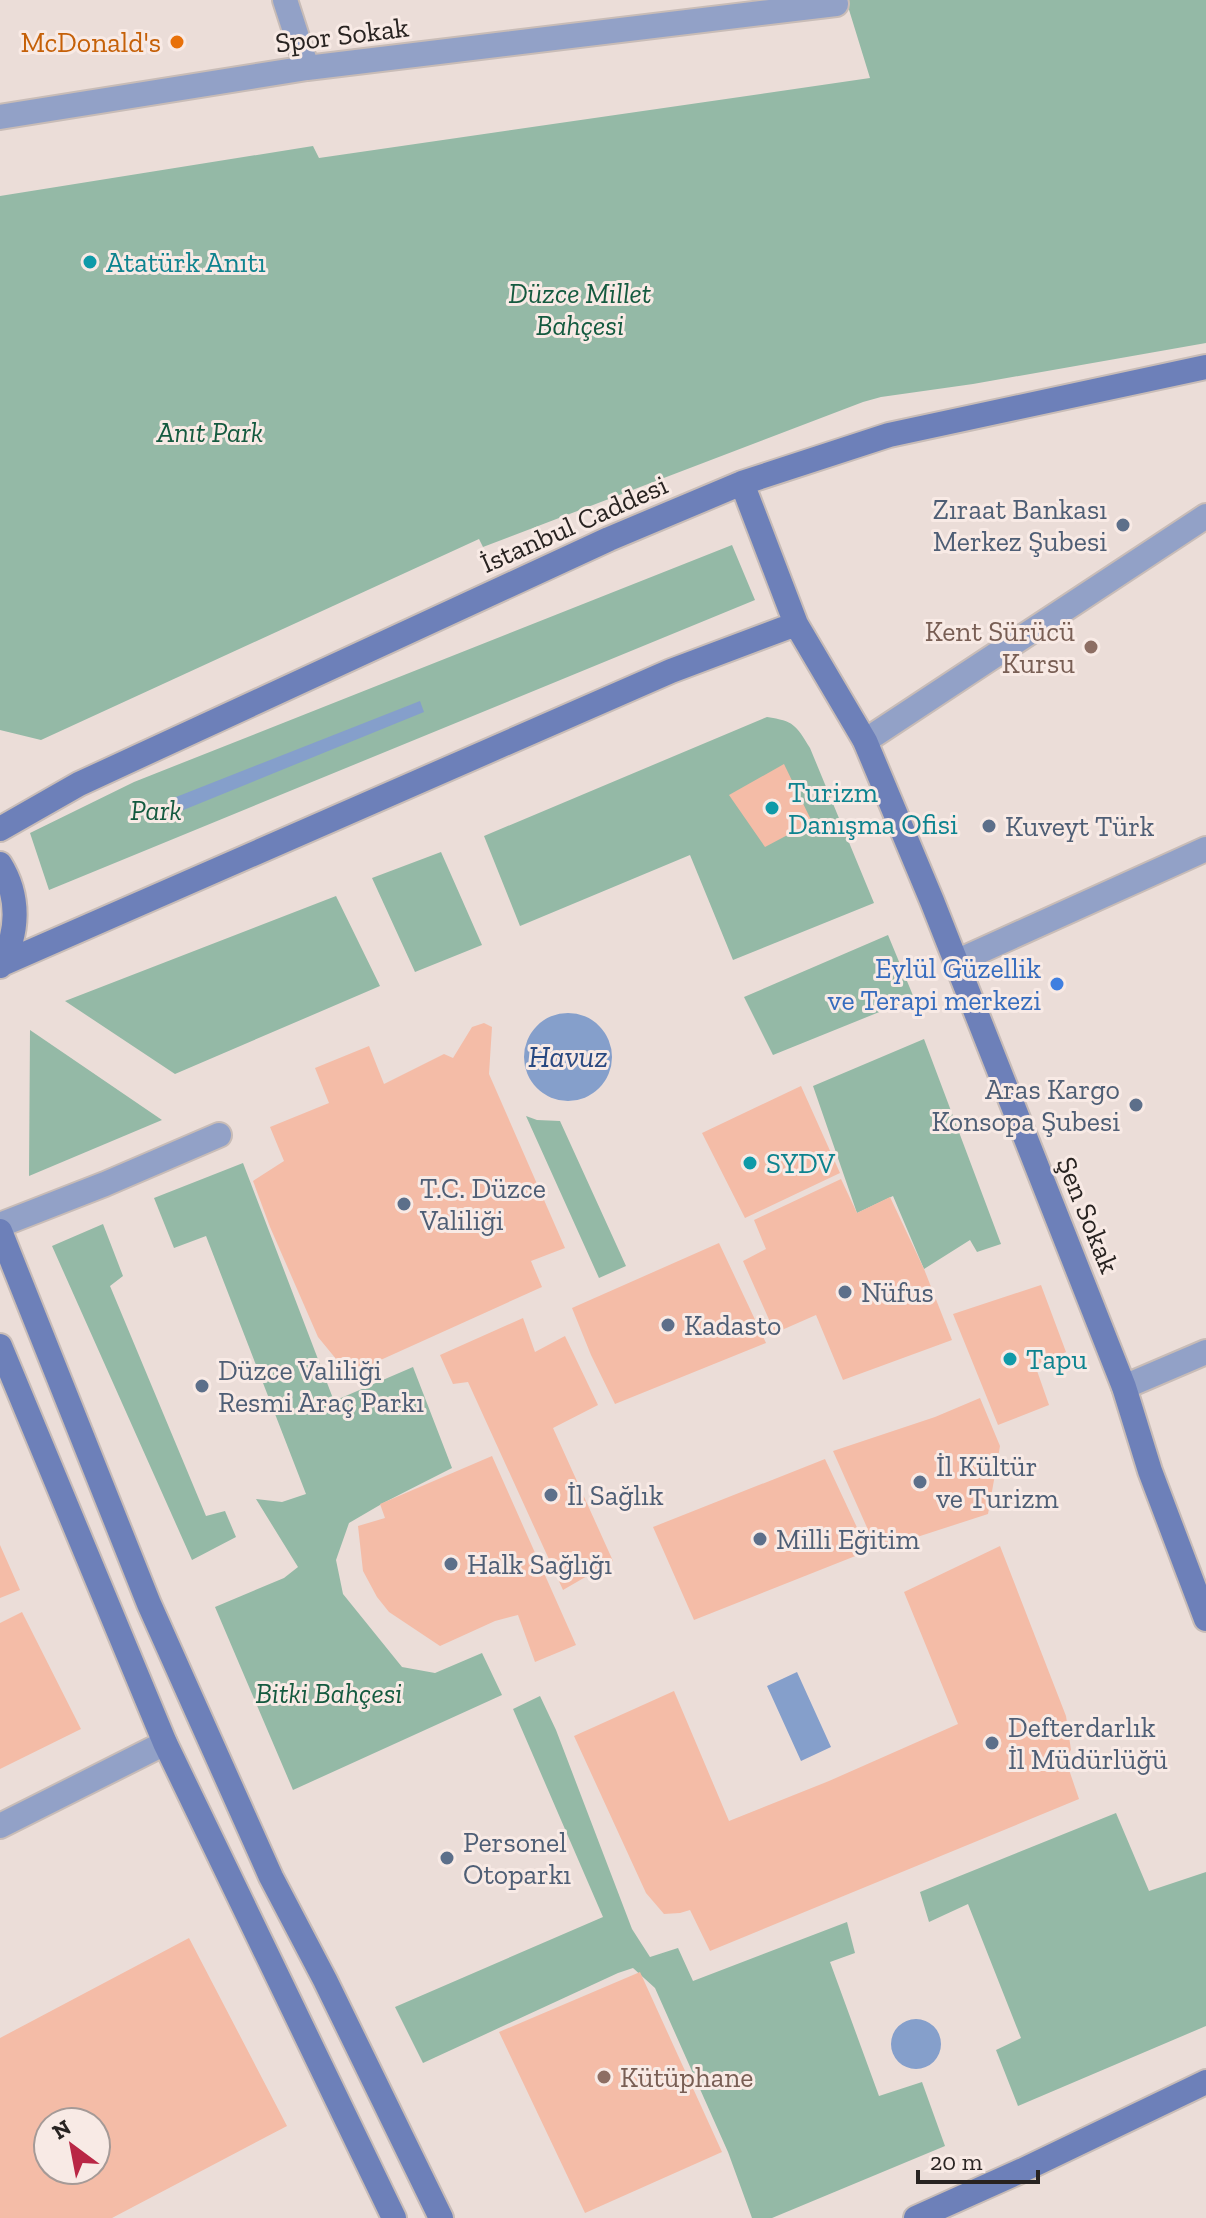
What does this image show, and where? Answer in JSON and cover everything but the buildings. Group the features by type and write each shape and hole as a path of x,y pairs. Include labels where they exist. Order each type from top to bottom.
{"main road":[{"name":"İstanbul Caddesi","path":"0,829 79,784 609,539 742,483 889,435 1206,367"},
{"name":"Şen Sokak","path":"742,483 796,624 865,741 956,962 1124,1387 1150,1471 1206,1619"},
{"path":"1,965 671,671 796,624"},
{"path":"0,864 8,877 15,906 13,936 1,965"},
{"path":"0,1231 149,1604 271,1877 441,2218"},
{"path":"0,1346 165,1743 389,2216"},
{"path":"916,2218 1206,2082"}],"street":[{"path":"285,0 307,68"},
{"name":"Spor Sokak","path":"0,117 307,68 835,2"},
{"path":"865,741 1206,516"},
{"path":"956,962 1206,849"},
{"path":"0,1225 219,1135"},
{"path":"1124,1387 1206,1352"},
{"path":"0,1826 165,1743"}],"green space":[{"name":"Düzce Millet Bahçesi","path":"846,0 1206,0 1206,343 863,402 483,547 479,539 41,740 0,730 0,196 313,146 319,158 870,78"},
{"name":"Park","path":"732,545 755,600 49,890 30,833 134,782"},
{"path":"767,717 793,725 810,748 874,903 733,960 690,855 520,926 484,836"},
{"path":"441,852 482,945 415,972 372,878"},
{"path":"336,896 380,986 175,1074 65,1001"},
{"path":"888,935 914,998 773,1055 744,997"},
{"path":"30,1030 162,1120 29,1176"},
{"path":"924,1039 1001,1244 977,1252 970,1240 924,1269 893,1196 857,1213 813,1086"},
{"path":"526,1116 560,1121 626,1266 599,1278"},
{"name":"Bitki Bahçesi","path":"243,1163 334,1401 413,1367 452,1468 349,1523 336,1560 343,1594 402,1667 435,1673 482,1653 502,1695 293,1790 215,1607 284,1578 298,1567 256,1499 282,1502 306,1494 206,1236 174,1248 154,1198"},
{"path":"103,1224 123,1276 110,1286 206,1516 225,1511 236,1537 192,1560 52,1246"},
{"path":"540,1696 632,1929 650,1957 678,1948 693,1981 847,1922 855,1953 830,1962 879,2096 922,2082 945,2146 772,2218 752,2218 728,2152 655,1988 633,1968 423,2063 395,2007 603,1917 513,1709"},
{"path":"1116,1813 1149,1891 1206,1872 1206,2026 1018,2106 996,2050 1021,2038 968,1904 929,1922 920,1892"}],"water":[{"path":"420,701 424,712 176,813 171,799"},
{"name":"Havuz","path":"559,1013 577,1013 593,1020 605,1032 612,1048 612,1066 605,1082 593,1094 577,1101 559,1101 543,1094 531,1082 524,1066 524,1048 531,1032 543,1020"},
{"path":"797,1672 831,1747 801,1761 767,1686"},
{"path":"916,2019 934,2026 941,2044 934,2062 916,2069 898,2062 891,2044 898,2026"}],"place":[{"name":"McDonald's","path":"177,42"},
{"name":"Atatürk Anıtı","path":"90,262"},
{"name":"Zıraat Bankası Merkez Şubesi","path":"1123,525"},
{"name":"Kent Sürücü Kursu","path":"1091,647"},
{"name":"Turizm Danışma Ofisi","path":"772,808"},
{"name":"Kuveyt Türk","path":"989,826"},
{"name":"Eylül Güzellik ve Terapi merkezi","path":"1057,984"},
{"name":"Aras Kargo Konsopa Şubesi","path":"1136,1105"},
{"name":"SYDV","path":"750,1163"},
{"name":"T.C. Düzce Valiliği","path":"404,1204"},
{"name":"Nüfus","path":"845,1292"},
{"name":"Kadasto","path":"668,1325"},
{"name":"Tapu","path":"1010,1359"},
{"name":"Düzce Valiliği Resmi Araç Parkı","path":"202,1386"},
{"name":"İl Kültür ve Turizm","path":"920,1482"},
{"name":"İl Sağlık","path":"551,1495"},
{"name":"Milli Eğitim","path":"760,1539"},
{"name":"Halk Sağlığı","path":"451,1564"},
{"name":"Defterdarlık İl Müdürlüğü","path":"992,1743"},
{"name":"Personel Otoparkı","path":"447,1858"},
{"name":"Kütüphane","path":"604,2077"}],"park label":[{"name":"Anıt Park","path":"210,432"}]}
